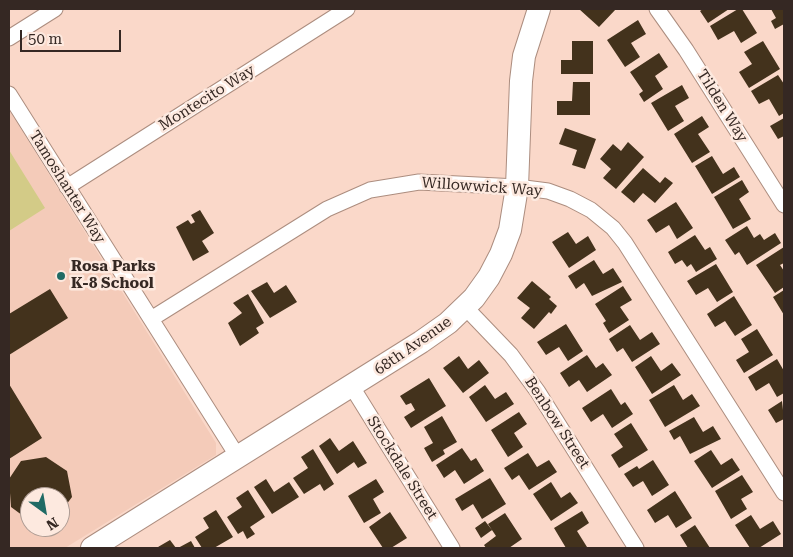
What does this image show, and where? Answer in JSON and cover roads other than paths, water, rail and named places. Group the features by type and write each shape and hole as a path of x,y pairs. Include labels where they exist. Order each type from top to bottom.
{"street":[{"path":"9,38 55,9"},
{"name":"Montecito Way","path":"67,187 348,9"},
{"name":"68th Avenue","path":"92,548 352,387 430,336 465,307 489,277 501,254 510,230 517,187 521,81 524,56 539,9"},
{"name":"Tilden Way","path":"657,9 686,50 784,205"},
{"name":"Tamoshanter Way","path":"9,94 238,457"},
{"name":"Willowwick Way","path":"151,319 327,209 370,190 419,182 517,187 548,191 570,199 591,210 613,228 625,243 784,493"},
{"name":"Benbow Street","path":"465,307 511,355 538,392 636,548"},
{"name":"Stockdale Street","path":"352,387 452,548"}],"place":[{"name":"Rosa Parks K-8 School","path":"61,276"}]}
